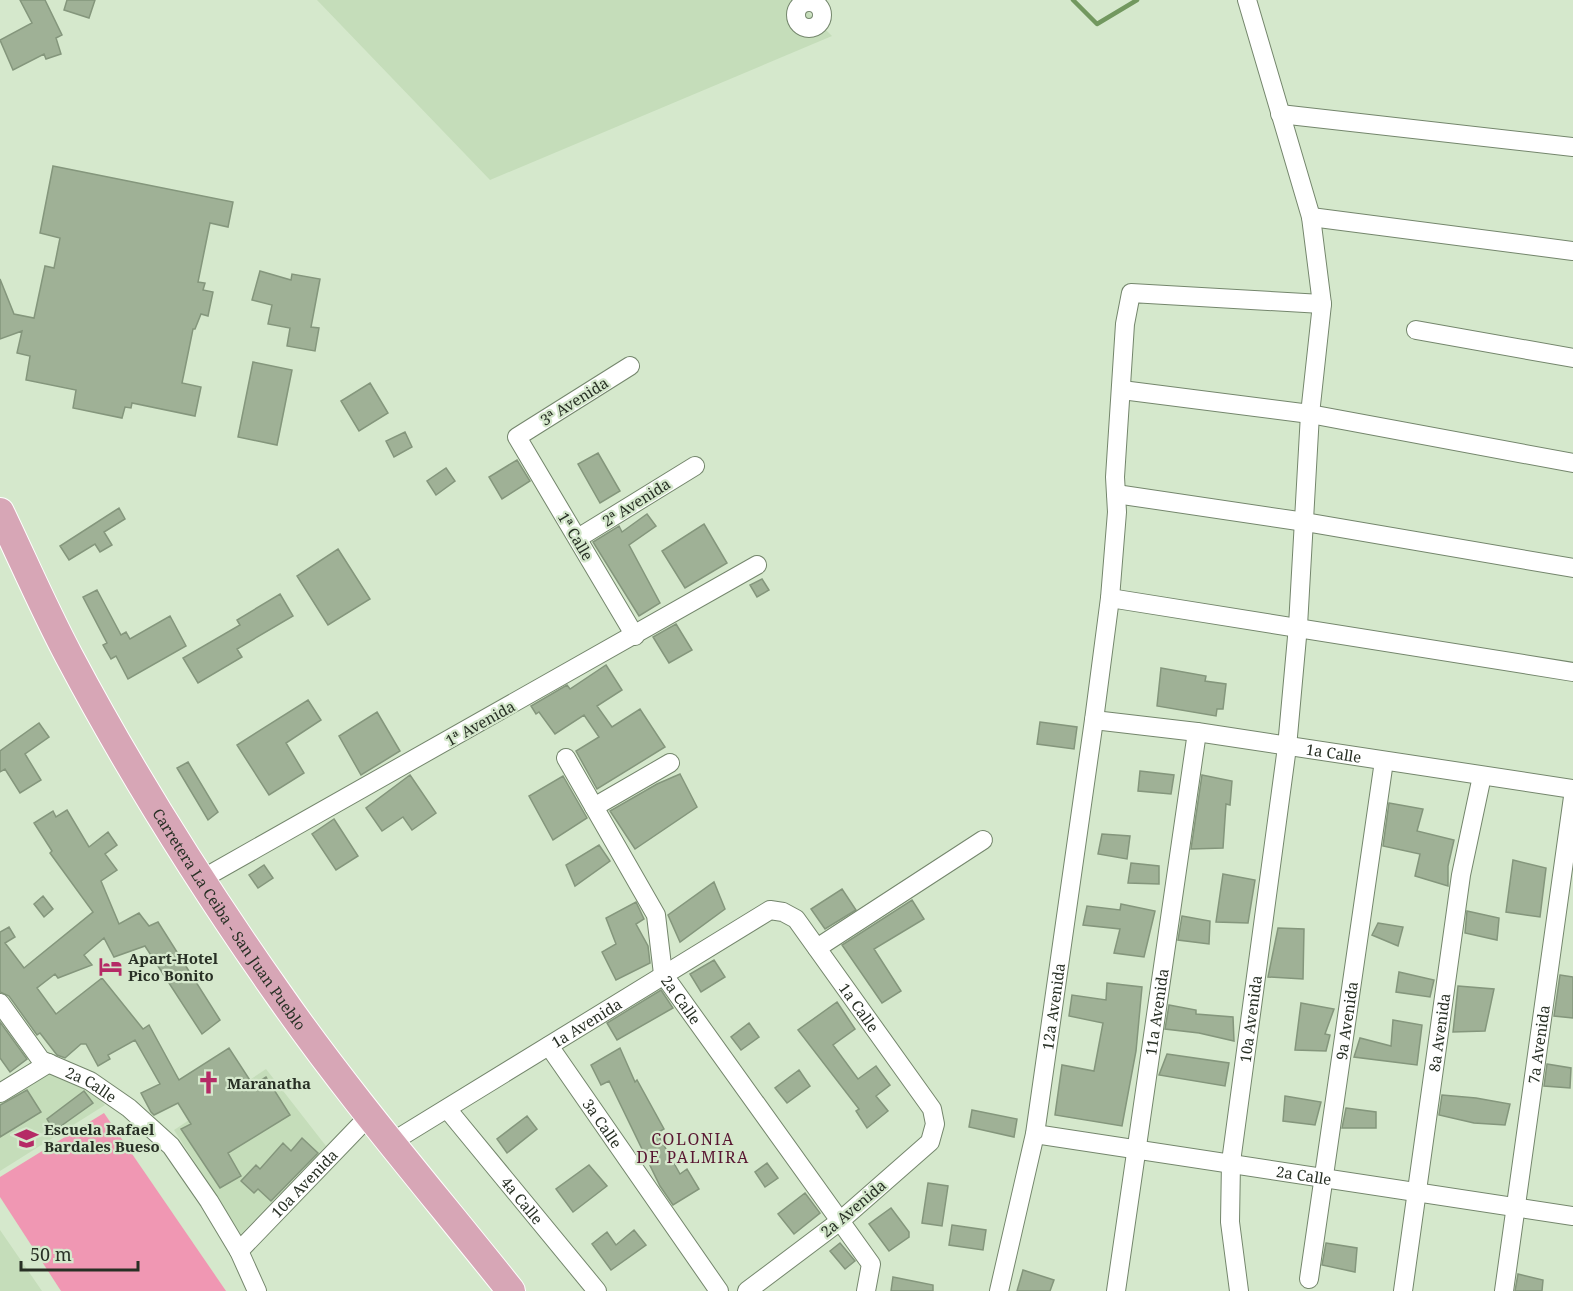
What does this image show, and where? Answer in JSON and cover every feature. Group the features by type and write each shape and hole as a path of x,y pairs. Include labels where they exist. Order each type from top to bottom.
{"main road":[{"name":"Carretera La Ceiba - San Juan Pueblo","path":"0,512 68,654 123,752 202,879 279,995 370,1115 511,1291"}],"street":[{"name":"10a Avenida","path":"1239,1291 1230,1222 1231,1162 1287,747 1298,626 1310,414 1322,304 1311,217 1247,0"},
{"path":"1281,114 1573,147"},
{"path":"1311,217 1573,251"},
{"name":"12a Avenida","path":"999,1291 1035,1134 1094,720 1110,598 1125,324 1131,293 1322,304"},
{"path":"1416,330 1573,358"},
{"name":"3ª Avenida","path":"517,437 630,366"},
{"path":"1122,390 1310,414 1573,463"},
{"name":"1ª Calle","path":"517,437 635,636"},
{"name":"2ª Avenida","path":"578,538 695,466"},
{"path":"1116,494 1305,522 1573,568"},
{"name":"1ª Avenida","path":"202,879 757,565"},
{"path":"1110,598 1298,626 1573,672"},
{"name":"1a Calle","path":"1094,720 1197,732 1573,789"},
{"name":"11a Avenida","path":"1116,1291 1197,732"},
{"name":"2a Calle","path":"566,758 656,915 663,974 871,1264 866,1291"},
{"name":"9a Avenida","path":"1309,1280 1384,761"},
{"path":"594,807 670,764"},
{"name":"8a Avenida","path":"1403,1291 1461,875 1482,776"},
{"name":"7a Avenida","path":"1504,1291 1514,1206 1573,797"},
{"path":"817,948 983,840"},
{"name":"1a Avenida","path":"392,1142 448,1110 663,974 770,910 783,912"},
{"name":"1a Calle","path":"783,912 796,919 932,1109"},
{"name":"2a Calle","path":"0,1003 41,1060 90,1081 129,1108 171,1146 209,1201 239,1251 257,1291"},
{"name":"3a Calle","path":"549,1046 719,1291"},
{"path":"0,1093 49,1063"},
{"name":"2a Avenida","path":"747,1291 840,1221 930,1142 935,1124 932,1109"},
{"name":"4a Calle","path":"448,1110 597,1291"},
{"name":"10a Avenida","path":"239,1251 370,1115"},
{"name":"2a Calle","path":"1035,1134 1231,1162 1573,1216"}],"shaded area":[{"path":"317,0 796,0 832,36 490,180"},
{"path":"266,1069 326,1146 241,1234 174,1130"},
{"name":"Escuela Rafael Bardales Bueso","path":"48,1071 91,1089 105,1105 0,1171 0,1100"},
{"path":"104,1113 226,1291 61,1291 0,1197 0,1177"},
{"path":"0,1230 42,1291 0,1291"}],"building":[{"path":"20,0 45,0 62,35 56,38 61,54 46,59 44,54 13,70 0,40 32,23"},
{"path":"67,0 95,0 89,18 64,10"},
{"path":"53,166 233,202 228,227 210,223 198,282 205,283 203,290 213,292 208,316 201,314 193,329 182,383 201,387 195,416 132,403 131,408 125,407 122,418 73,408 76,390 26,380 30,356 17,353 22,331 0,339 0,279 14,314 34,318 45,266 54,268 60,238 40,233"},
{"path":"260,271 291,280 292,274 320,279 311,327 319,328 315,351 287,346 290,328 268,324 272,305 252,300"},
{"path":"253,362 292,370 277,445 238,437"},
{"path":"370,383 388,413 359,431 341,401"},
{"path":"405,432 412,447 394,457 386,441"},
{"path":"598,453 620,491 600,503 578,464"},
{"path":"517,460 530,481 502,499 489,477"},
{"path":"446,468 455,481 436,495 427,481"},
{"path":"119,508 125,519 104,532 112,545 100,552 95,544 69,560 60,546"},
{"path":"647,514 656,526 629,545 660,603 639,616 593,542 619,526 622,532"},
{"path":"704,524 727,563 685,588 662,551"},
{"path":"338,549 370,599 328,625 297,576"},
{"path":"762,579 769,590 757,597 750,585"},
{"path":"97,590 121,635 126,632 130,639 170,616 186,646 128,679 116,656 111,659 103,645 107,643 83,597"},
{"path":"280,594 293,616 237,649 242,657 198,683 183,658 240,625 237,620"},
{"path":"676,624 692,650 669,663 653,637"},
{"path":"606,665 622,690 597,706 612,727 640,709 665,747 597,789 576,751 599,737 584,715 555,734 539,712 536,714 531,706 567,685 570,689"},
{"path":"1161,668 1206,676 1205,681 1226,684 1223,709 1217,709 1216,716 1157,706"},
{"path":"308,700 321,720 286,743 304,773 269,795 237,745"},
{"path":"377,712 400,751 361,775 339,736"},
{"path":"1040,722 1077,727 1074,749 1037,744"},
{"path":"39,723 49,737 25,754 41,780 20,793 5,769 0,772 0,751"},
{"path":"188,762 218,812 208,820 177,768"},
{"path":"1140,771 1174,775 1171,794 1138,791"},
{"path":"680,774 697,807 635,849 610,811 657,784"},
{"path":"410,775 436,813 412,830 403,817 382,831 366,808"},
{"path":"1202,775 1232,781 1230,805 1226,804 1223,848 1191,849"},
{"path":"563,776 587,818 553,840 529,796"},
{"path":"1389,803 1423,809 1417,831 1454,840 1448,866 1448,886 1415,876 1420,854 1383,846"},
{"path":"67,810 89,847 108,832 117,845 105,854 117,870 101,881 119,924 139,913 149,926 158,922 220,1020 202,1034 145,946 114,957 104,938 84,955 92,965 58,978 55,974 37,988 56,1014 102,978 143,1029 149,1025 179,1080 229,1048 253,1085 266,1077 290,1115 228,1153 241,1176 220,1188 181,1129 191,1124 178,1103 154,1115 151,1112 141,1093 160,1084 135,1040 108,1055 110,1059 98,1066 86,1044 81,1044 65,1058 57,1055 40,1033 37,1035 9,996 0,992 0,932 9,927 15,937 5,943 24,968 93,912 50,853 52,851 34,823 53,811 56,817"},
{"path":"334,819 358,856 336,870 312,834"},
{"path":"1102,834 1130,836 1127,859 1098,854"},
{"path":"599,845 610,861 575,886 566,865"},
{"path":"1513,860 1546,868 1540,917 1506,912"},
{"path":"1131,863 1159,866 1159,884 1128,883"},
{"path":"264,865 273,878 258,888 249,875"},
{"path":"1223,874 1255,880 1248,923 1216,922"},
{"path":"714,882 725,909 680,942 668,915"},
{"path":"842,889 856,910 825,929 811,909"},
{"path":"43,896 53,909 44,917 34,904"},
{"path":"912,900 924,919 874,949 901,991 882,1003 842,945"},
{"path":"636,902 644,919 636,924 648,946 650,963 616,980 602,952 616,944 606,918"},
{"path":"1121,904 1155,911 1144,957 1114,953 1120,929 1083,925 1087,906 1120,910"},
{"path":"1467,911 1499,918 1497,940 1465,933"},
{"path":"1182,916 1210,921 1209,944 1178,940"},
{"path":"1378,923 1403,927 1398,946 1372,935"},
{"path":"1278,928 1304,929 1303,979 1268,977"},
{"path":"714,960 725,977 701,992 690,974"},
{"path":"1399,972 1434,980 1430,997 1396,992"},
{"path":"1560,975 1573,977 1573,1018 1554,1016"},
{"path":"1107,983 1142,987 1136,1051 1122,1126 1055,1115 1062,1065 1094,1071 1103,1023 1069,1016 1072,995 1106,1000"},
{"path":"1458,986 1494,989 1485,1031 1453,1032"},
{"path":"661,990 673,1008 617,1040 607,1023"},
{"path":"837,1002 855,1029 833,1045 858,1079 876,1066 890,1085 876,1096 888,1111 867,1128 856,1111 859,1109 798,1030"},
{"path":"1301,1003 1334,1009 1325,1034 1330,1035 1326,1051 1295,1050"},
{"path":"1169,1005 1196,1010 1196,1014 1233,1017 1234,1041 1199,1033 1165,1029"},
{"path":"1393,1020 1422,1025 1417,1065 1354,1057 1360,1038 1391,1046"},
{"path":"0,1022 27,1059 10,1072 0,1058"},
{"path":"749,1023 759,1037 741,1050 731,1037"},
{"path":"620,1048 635,1082 637,1080 664,1129 657,1133 680,1174 687,1169 699,1189 673,1205 660,1186 609,1081 601,1085 591,1065"},
{"path":"1167,1054 1229,1063 1225,1086 1159,1075"},
{"path":"1547,1064 1571,1068 1570,1088 1544,1086"},
{"path":"799,1070 810,1086 787,1103 775,1088"},
{"path":"27,1090 41,1112 0,1137 0,1105"},
{"path":"84,1091 93,1103 54,1131 47,1119"},
{"path":"1442,1095 1510,1104 1505,1125 1474,1123 1439,1115"},
{"path":"1285,1096 1321,1102 1315,1125 1283,1121"},
{"path":"1346,1108 1376,1112 1376,1128 1342,1128"},
{"path":"972,1110 1017,1119 1014,1137 969,1127"},
{"path":"527,1116 537,1129 507,1153 497,1139"},
{"path":"302,1138 318,1153 271,1201 258,1189 254,1193 241,1181 256,1165 260,1169 283,1143 291,1151"},
{"path":"767,1163 778,1178 765,1187 755,1172"},
{"path":"589,1165 607,1186 573,1212 556,1189"},
{"path":"928,1183 948,1186 942,1226 922,1223"},
{"path":"805,1193 820,1213 794,1234 778,1214"},
{"path":"891,1208 909,1232 909,1237 889,1251 869,1224"},
{"path":"952,1225 986,1230 983,1250 949,1245"},
{"path":"634,1230 646,1245 611,1270 592,1244 607,1232 616,1245"},
{"path":"840,1243 855,1261 845,1269 830,1251"},
{"path":"1326,1243 1357,1248 1355,1272 1322,1265"},
{"path":"1023,1270 1054,1280 1050,1291 1017,1291"},
{"path":"1518,1274 1543,1280 1542,1291 1515,1291"},
{"path":"893,1277 933,1285 933,1291 891,1291"}],"waterway":[{"path":"1073,0 1097,24 1137,0"}],"place":[{"name":"Apart-Hotel Pico Bonito","path":"110,967"},
{"name":"Maranatha","path":"209,1083"},
{"name":"Escuela Rafael Bardales Bueso","path":"26,1138"}],"district":[{"name":"COLONIA DE PALMIRA","path":"693,1148"}]}
